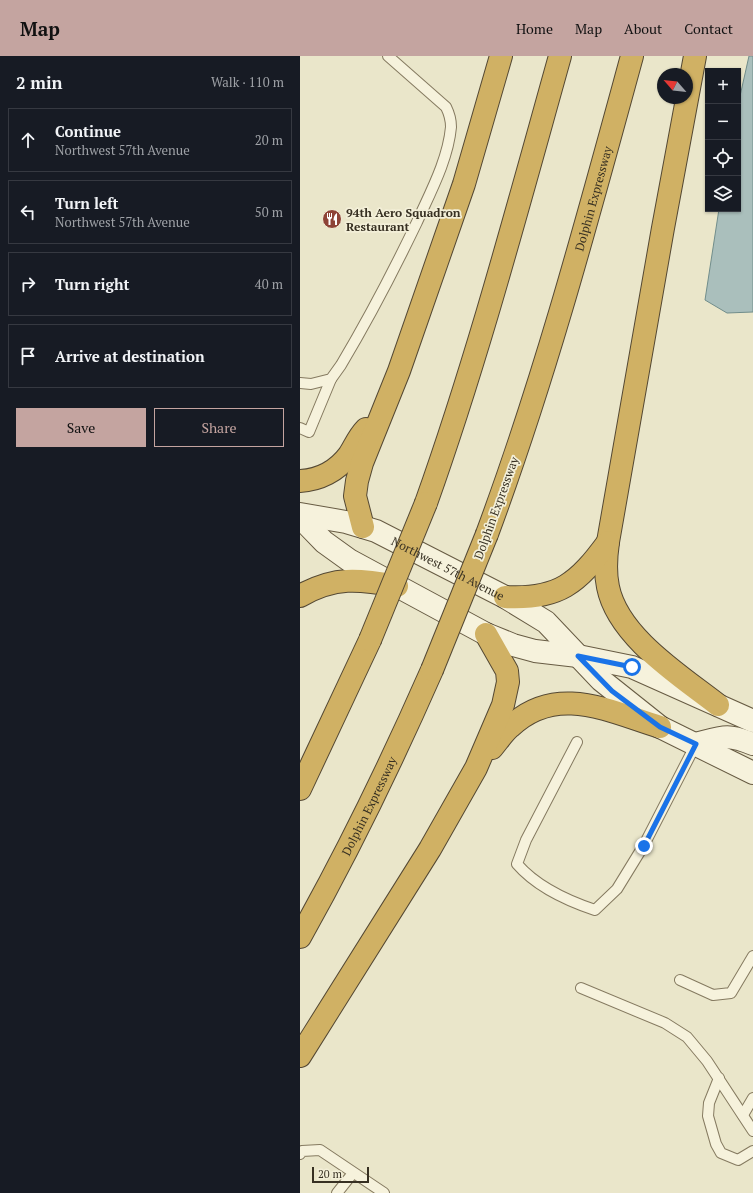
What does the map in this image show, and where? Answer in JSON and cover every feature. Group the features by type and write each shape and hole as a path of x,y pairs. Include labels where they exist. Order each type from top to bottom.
{"highway":[{"path":"363,527 355,496 362,463 385,409 464,184 501,56"},
{"path":"300,789 370,640 426,503 469,379 501,271 560,56"},
{"name":"Dolphin Expressway","path":"300,937 326,890 396,752 432,670 487,534 526,424 560,314 632,56"},
{"path":"695,56 664,220 608,542 606,571 608,587 621,620 660,660 718,705"},
{"path":"300,481 323,477 336,468 349,455 360,435 385,409"},
{"path":"505,597 521,598 537,596 569,585 588,569 608,542"},
{"path":"300,596 318,586 335,581 353,579 397,586"},
{"path":"300,1056 430,849 476,768 504,705 508,682 507,671 486,634"},
{"path":"476,768 509,727 525,715 539,708 557,703 589,704 660,727"}],"main road":[{"name":"Northwest 57th Avenue","path":"300,514 331,518 376,531 505,597 546,622 612,691 660,727 753,773"},
{"path":"300,517 324,542 338,553 486,634 513,645 535,651 578,656 632,667 753,721"},
{"path":"696,744 724,736 739,738 753,744"}],"lane":[{"path":"300,428 309,432 331,379 352,346 397,264 433,185 448,143 451,126 450,114 446,107 388,56"},
{"path":"300,383 311,384 331,379"},
{"path":"577,742 526,840 517,864 526,874 573,902 595,910 618,889 644,846 696,744"},
{"path":"680,980 714,995 731,993 753,956"},
{"path":"582,988 678,1030 698,1048 753,1131"},
{"path":"719,1078 709,1103 708,1116 720,1153 738,1160 753,1151"},
{"path":"744,1116 753,1098"},
{"path":"300,1154 302,1150 320,1150 384,1193"},
{"path":"336,1193 353,1173"}],"shaded area":[{"path":"749,56 753,56 753,312 727,313 705,300 719,212 741,212 741,92"}],"place":[{"name":"94th Aero Squadron Restaurant","path":"332,219"}],"route":[{"path":"632,667 607,660 578,656 612,691 660,727 696,744 644,846"}]}
